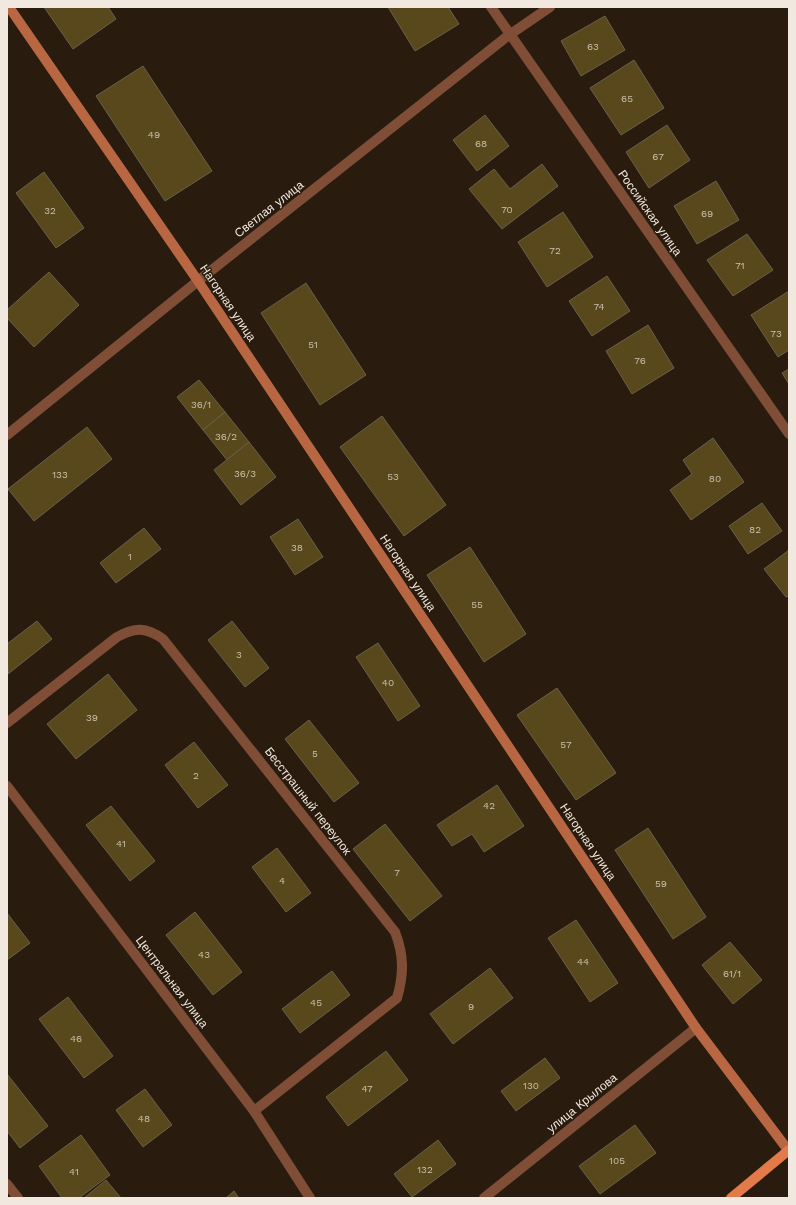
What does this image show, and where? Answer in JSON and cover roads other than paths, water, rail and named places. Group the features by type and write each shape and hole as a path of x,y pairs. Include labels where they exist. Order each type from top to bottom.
{"main road":[{"path":"731,1198 788,1150"}],"street":[{"name":"Нагорная улица","path":"9,7 198,281 696,1028 788,1150"},
{"name":"Российская улица","path":"491,7 509,35 789,434"},
{"name":"Светлая улица","path":"7,435 198,281 509,35 550,7"},
{"name":"Бесстрашный переулок","path":"7,723 117,637 129,630 142,629 153,632 163,639 395,932 401,947 403,964 402,981 397,998 254,1111"},
{"name":"Центральная улица","path":"7,786 254,1111 310,1198"},
{"name":"улица Крылова","path":"484,1198 696,1028"},
{"path":"7,1184 18,1198"}]}
